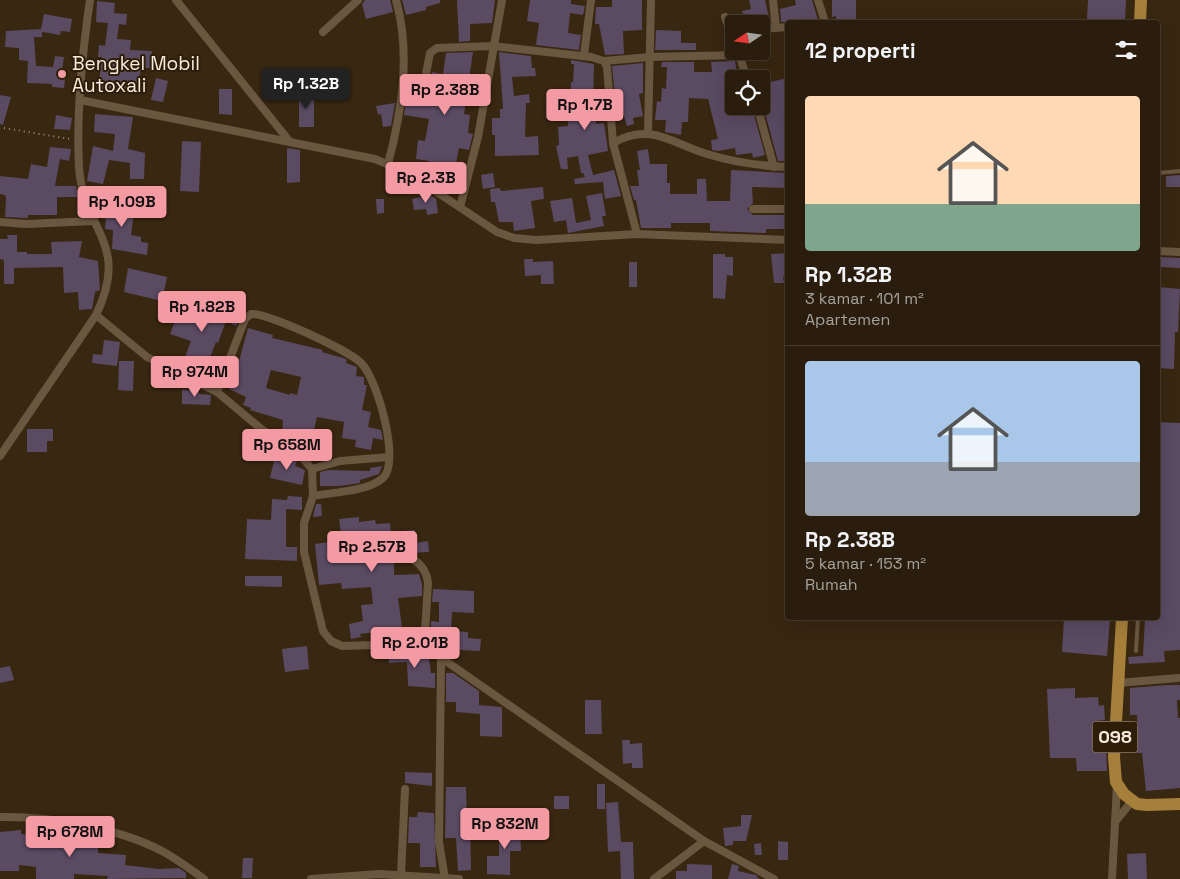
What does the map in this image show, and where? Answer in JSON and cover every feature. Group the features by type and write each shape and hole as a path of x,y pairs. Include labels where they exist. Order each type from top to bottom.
{"main road":[{"path":"1140,20 1141,0"},
{"name":"098","path":"1117,785 1114,766 1122,620"},
{"path":"1117,785 1132,802 1147,806 1180,804"}],"street":[{"path":"0,456 96,315 104,297 109,267 105,242 94,220 82,187 79,167 80,100 90,0"},
{"path":"176,0 290,142"},
{"path":"323,32 358,0"},
{"path":"388,164 398,122 404,66 404,35 396,0"},
{"path":"460,207 478,137 492,46 502,0"},
{"path":"584,55 591,0"},
{"path":"648,132 651,0"},
{"path":"773,0 776,28"},
{"path":"818,0 824,20"},
{"path":"770,28 785,27"},
{"path":"421,100 428,58 432,50 492,46 584,55 604,62 650,57 725,54"},
{"path":"604,62 608,76 613,143 637,234"},
{"path":"80,100 290,142 388,164 433,188 498,232 522,240 637,234 785,240"},
{"path":"760,115 774,167"},
{"path":"613,143 629,135 648,132 674,140 706,154 774,167 785,167"},
{"path":"753,209 785,209"},
{"path":"0,222 36,224 94,220"},
{"path":"1160,251 1180,252"},
{"path":"217,392 246,317 256,313 270,317 362,363 383,414 388,438 386,473 382,479 362,487 313,496"},
{"path":"96,315 147,357 217,392 260,428 301,456 312,469 313,496 304,523 304,552 316,605 327,637 342,646 406,644 424,648 704,841 774,879"},
{"path":"312,469 340,461 388,457"},
{"path":"348,552 407,556 415,560 425,572 428,586 424,648"},
{"path":"441,660 439,842 444,878"},
{"path":"1118,683 1178,678"},
{"path":"1112,879 1117,785"},
{"path":"402,875 405,789"},
{"path":"1115,822 1132,802"},
{"path":"0,817 58,822 124,836 160,850 204,879"},
{"path":"654,879 704,841"},
{"path":"312,879 402,875 459,879"}],"lane":[{"path":"1160,173 1180,171"},
{"path":"1136,651 1138,620"}],"path":[{"path":"4,128 79,140"}],"building":[{"path":"365,0 390,0 393,12 366,19 362,4"},
{"path":"402,0 440,0 440,3 426,7 426,10 406,15"},
{"path":"457,0 495,0 492,23 470,24 470,41 459,42"},
{"path":"530,0 571,0 571,4 585,6 583,15 570,13 568,33 581,35 579,50 536,45 539,23 527,21"},
{"path":"612,0 642,0 642,30 623,31 624,54 605,55 599,24 595,24 596,7 612,7"},
{"path":"749,0 765,0 768,15 737,15 743,14 742,11 751,9"},
{"path":"795,0 812,0 818,20 785,20 785,22 781,22 780,9 796,5"},
{"path":"832,0 856,0 856,20 836,20 836,16 832,17"},
{"path":"1088,0 1126,0 1125,20 1087,19"},
{"path":"97,1 115,3 114,13 127,14 126,25 119,24 117,39 131,40 130,50 152,51 151,68 141,68 137,91 112,88 111,93 98,91 102,57 98,57 99,45 105,46 108,23 96,22"},
{"path":"44,14 72,19 70,32 61,31 60,35 42,32 42,37 34,37 36,66 53,67 55,56 64,57 62,70 66,71 64,88 52,87 52,84 27,83 28,61 19,60 19,48 5,47 6,31 41,29"},
{"path":"656,30 681,31 681,43 696,43 696,50 655,50"},
{"path":"473,52 464,114 470,115 468,133 473,134 469,150 459,148 456,163 465,166 460,185 451,181 454,172 428,168 429,161 416,159 418,140 425,141 429,119 404,115 407,94 416,95 418,105 426,103 432,72 443,74 446,53"},
{"path":"499,52 531,56 532,68 535,68 536,76 512,77 514,96 529,94 530,103 526,103 525,137 538,136 539,155 495,156 495,135 492,135 492,118 500,118 500,109 503,109"},
{"path":"571,60 594,64 593,104 596,104 596,124 604,123 608,151 588,155 593,175 614,170 621,196 605,199 603,182 575,184 574,179 585,177 581,173 578,156 567,158 568,169 561,169 556,146 559,145 558,127 568,126 568,103 570,103 574,64 571,64"},
{"path":"735,61 736,70 725,70 725,115 754,115 765,155 753,158 752,153 736,155 735,148 718,151 712,150 711,140 718,139 708,99 689,98 688,122 682,122 681,135 665,132 666,120 655,120 657,101 661,102 662,88 666,89 667,67 661,67 662,62 694,62 694,72 712,72 711,62"},
{"path":"643,63 643,93 639,94 643,116 633,118 634,124 627,126 618,97 615,97 612,66"},
{"path":"156,78 168,81 163,102 151,100"},
{"path":"785,79 785,161 778,161 766,115 770,115 770,82"},
{"path":"219,89 232,89 232,115 219,114"},
{"path":"299,94 314,94 314,127 299,127"},
{"path":"0,95 11,97 3,125 0,124"},
{"path":"395,103 391,126 383,127 381,114 378,115 376,106"},
{"path":"95,114 133,117 128,149 145,153 144,179 130,179 130,163 109,160 103,184 87,181 93,146 113,151 115,134 94,132"},
{"path":"56,115 72,118 70,130 54,129"},
{"path":"182,141 201,142 199,192 180,191"},
{"path":"50,147 71,149 69,161 60,159 55,186 76,186 78,197 57,197 57,215 28,215 28,218 5,217 6,198 5,195 0,194 0,176 28,179 31,164 47,167"},
{"path":"287,148 300,150 300,182 287,183"},
{"path":"648,149 650,164 667,164 667,183 670,183 670,194 697,194 697,179 706,179 707,201 730,201 731,170 785,173 785,188 752,187 753,203 747,209 753,215 784,215 784,229 766,229 766,233 710,231 710,223 671,223 671,228 641,228 636,200 634,200 630,186 639,186 637,170 640,170 637,151"},
{"path":"493,173 495,187 483,189 481,175"},
{"path":"1180,175 1180,187 1166,187 1166,176"},
{"path":"543,187 544,199 531,201 535,228 514,231 513,222 499,222 495,202 491,202 490,189 500,188 501,191"},
{"path":"602,193 606,216 602,216 604,226 568,233 566,220 554,222 550,201 572,198 576,223 591,220 586,196"},
{"path":"431,195 436,199 438,213 427,215 426,209 414,210 412,199"},
{"path":"376,199 384,199 384,213 377,214"},
{"path":"104,200 122,203 122,208 134,212 131,235 141,237 141,242 148,243 147,255 112,249 113,230 105,229 106,219 101,218"},
{"path":"7,235 17,235 17,252 27,252 27,254 52,254 51,242 82,241 79,257 98,261 100,290 95,292 92,309 79,310 78,292 64,293 63,267 14,268 14,284 4,284 4,260 0,259 0,239 8,239"},
{"path":"785,253 784,283 774,283 771,254"},
{"path":"713,254 725,254 725,257 733,257 733,276 727,275 725,299 713,298"},
{"path":"1160,257 1180,258 1180,268 1160,267"},
{"path":"524,259 533,259 533,262 553,261 554,284 541,284 541,275 525,276"},
{"path":"629,262 637,262 637,287 629,287"},
{"path":"128,268 167,277 162,301 124,292"},
{"path":"1160,287 1180,289 1178,332 1175,332 1174,369 1160,368"},
{"path":"210,299 244,312 236,326 226,321 218,343 216,342 209,360 222,365 218,374 202,368 199,375 181,368 191,341 170,334 175,321 166,318 169,306 178,309 179,306 204,314"},
{"path":"248,328 273,335 272,338 323,350 322,352 347,360 346,363 357,367 356,376 364,377 364,385 367,385 362,410 371,412 368,427 381,430 383,440 373,438 371,450 355,447 356,440 342,438 344,422 317,417 311,443 282,436 283,420 250,410 251,408 243,405 246,397 229,389 232,379 228,378 234,363 238,365","holes":["271,370 301,377 297,395 290,393 290,395 266,388"]},
{"path":"104,340 120,342 117,366 92,363 93,354 102,355"},
{"path":"119,361 134,361 133,391 118,390"},
{"path":"182,390 199,391 199,394 211,395 210,405 182,404"},
{"path":"1160,422 1180,423 1180,650 1164,651 1165,662 1129,664 1128,657 1143,656 1145,620 1160,620"},
{"path":"27,429 53,429 53,441 47,441 47,452 27,452"},
{"path":"275,456 297,460 295,466 305,470 302,485 270,478"},
{"path":"382,466 379,474 360,480 360,483 320,486 320,472 328,470 370,471 370,468"},
{"path":"288,496 302,497 302,510 286,509 286,547 297,547 297,561 245,559 247,519 271,520 272,499 287,500"},
{"path":"316,504 321,504 322,516 313,517"},
{"path":"359,517 359,522 375,520 376,524 390,523 391,532 415,530 416,543 428,541 429,552 412,553 379,547 379,538 362,540 363,546 348,546 342,551 347,558 394,559 394,575 419,574 422,584 422,596 398,598 403,635 385,637 384,631 360,634 361,637 351,639 349,624 363,621 361,605 373,604 371,587 342,589 341,583 319,585 315,544 342,540 339,519"},
{"path":"245,576 282,576 282,587 245,586"},
{"path":"433,589 474,591 474,613 452,612 451,631 468,632 468,638 481,639 480,651 439,649 440,632 431,631 431,621 439,622 439,602 432,602"},
{"path":"1064,620 1110,620 1107,656 1062,652"},
{"path":"307,646 309,669 285,672 282,649"},
{"path":"407,650 407,655 422,654 422,658 429,658 431,673 435,673 435,688 408,686 407,662 389,663 388,651"},
{"path":"10,666 14,680 0,683 0,668"},
{"path":"446,673 453,673 479,691 479,705 502,707 502,737 480,736 480,714 456,712 456,702 446,702"},
{"path":"1180,685 1180,700 1177,700 1178,718 1180,718 1180,788 1146,791 1142,753 1129,753 1128,744 1138,744 1137,715 1130,715 1130,688"},
{"path":"1075,688 1075,698 1098,697 1099,706 1104,705 1105,720 1096,721 1097,743 1106,743 1107,771 1077,771 1076,758 1050,758 1047,689"},
{"path":"585,700 601,700 602,734 585,734"},
{"path":"622,740 630,740 630,744 642,743 643,768 632,768 632,763 623,764"},
{"path":"405,772 432,773 432,786 405,783"},
{"path":"597,784 605,784 605,809 597,809"},
{"path":"446,787 466,787 467,819 470,819 471,870 458,871 456,838 445,838"},
{"path":"554,796 569,796 569,809 554,809"},
{"path":"618,802 621,842 633,842 634,879 621,879 620,851 608,852 606,803"},
{"path":"418,812 434,813 436,867 420,867 420,843 408,843 409,817 417,817"},
{"path":"741,815 752,815 746,841 733,841 733,845 725,846 723,828 741,826"},
{"path":"499,825 520,826 521,851 510,851 510,875 487,874 487,856 499,856"},
{"path":"40,828 53,829 53,839 66,839 66,841 86,841 86,836 98,836 98,853 126,855 125,865 159,869 179,868 186,873 186,878 107,879 108,876 74,874 74,879 36,879 36,867 19,865 19,871 0,871 0,832 21,830 21,834 40,835"},
{"path":"778,841 788,842 788,860 778,860"},
{"path":"761,843 762,855 755,855 754,844"},
{"path":"1146,853 1147,879 1128,879 1127,854"},
{"path":"243,858 253,858 252,878 242,878"},
{"path":"687,864 712,865 712,879 676,879 676,871 687,871"},
{"path":"732,864 739,866 738,871 756,875 759,879 728,879"}],"place":[{"name":"Bengkel Mobil Autoxali","path":"62,74"}]}
